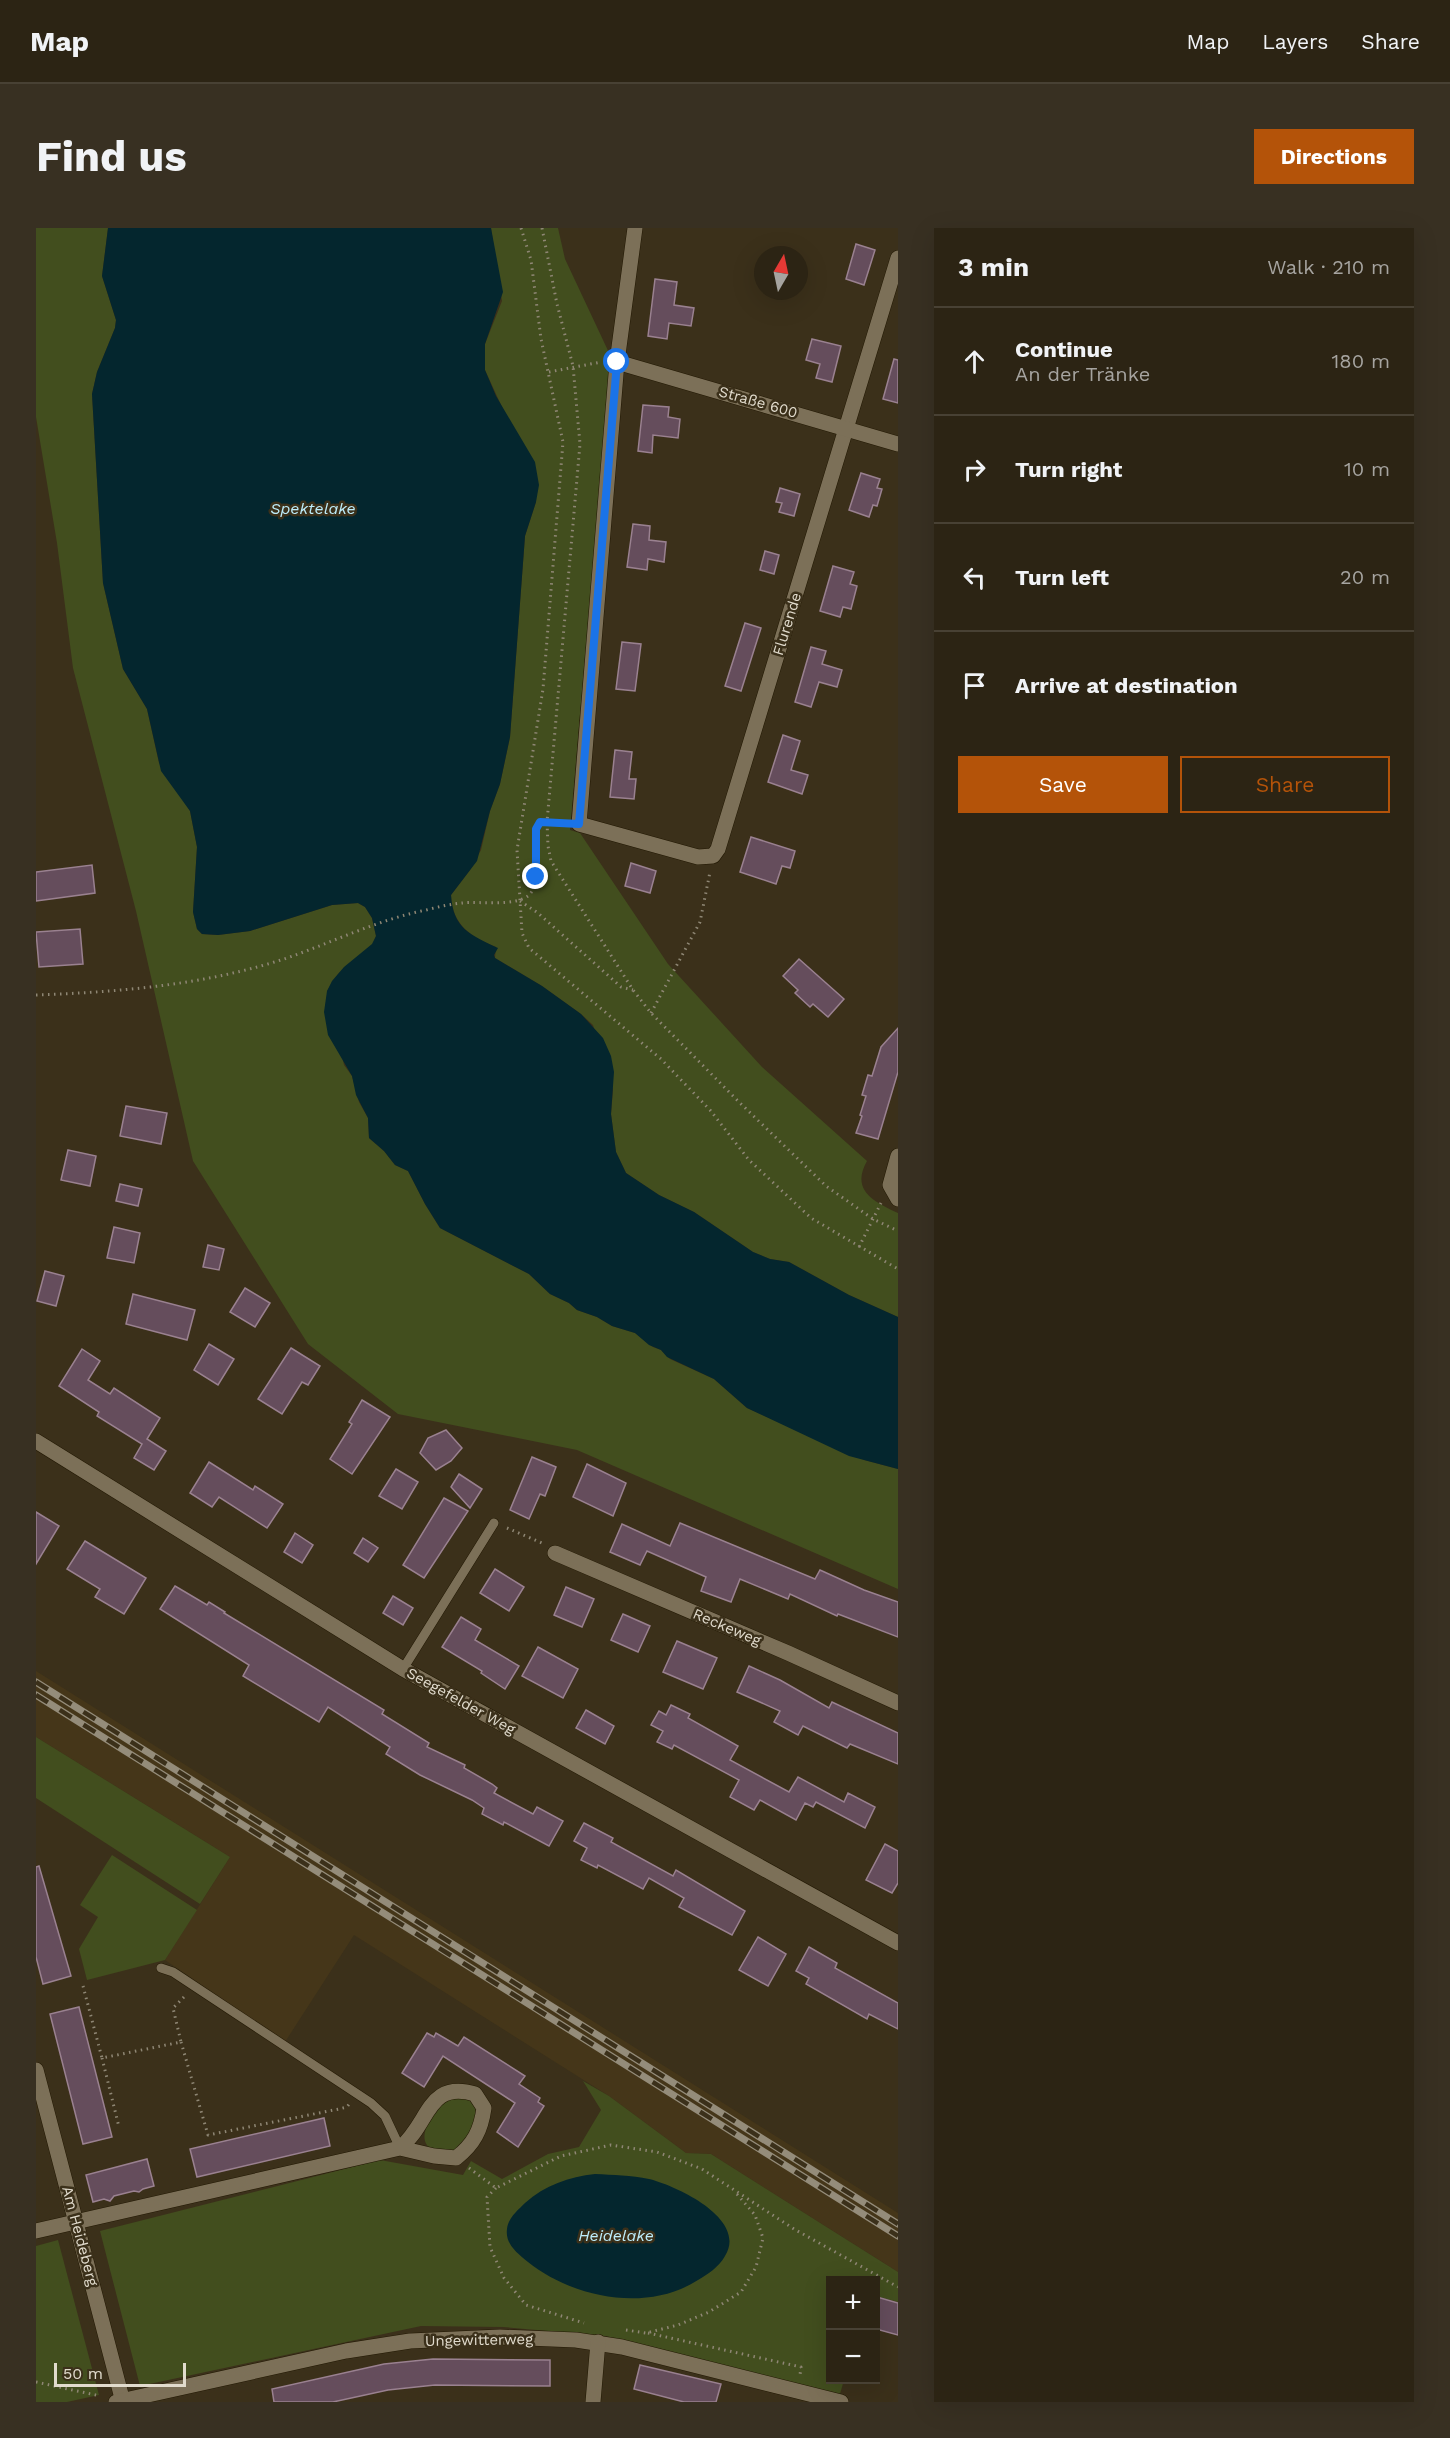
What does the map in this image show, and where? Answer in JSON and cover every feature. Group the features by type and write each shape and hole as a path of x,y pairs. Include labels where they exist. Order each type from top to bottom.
{"street":[{"path":"635,228 617,362 579,824 698,857 713,856"},
{"name":"Flurende","path":"713,856 718,849 898,258"},
{"name":"Straße 600","path":"617,362 898,444"},
{"path":"898,1156 890,1185 898,1199"},
{"name":"Seegefelder Weg","path":"36,1441 403,1669 898,1943"},
{"name":"Reckeweg","path":"555,1553 898,1703"},
{"name":"Am Heideberg","path":"36,2070 121,2401"},
{"path":"36,2231 400,2148 434,2156 456,2158 468,2148 482,2127 484,2108 475,2094 458,2089 445,2093 430,2108 417,2132 400,2148"},
{"name":"Ungewitterweg","path":"121,2401 346,2351 410,2341 500,2337 597,2342 841,2402"},
{"path":"593,2402 597,2342"}],"lane":[{"path":"403,1669 494,1522"},
{"path":"161,1968 173,1972 195,1986 358,2094 385,2116 400,2148"}],"path":[{"path":"521,228 531,260 541,339 563,442 543,689 517,850 522,933 529,948 661,1059 710,1110 749,1160 780,1191 811,1218 898,1269"},
{"path":"542,228 557,304 573,366 580,444 547,822 551,861 633,990 651,1013 826,1186 873,1219 898,1231"},
{"path":"549,372 573,366 617,362"},
{"path":"36,995 89,993 209,979 283,959 358,931 424,910 462,903 520,901 533,891 536,877 536,829 540,822 579,824"},
{"path":"651,1013 700,922 713,856"},
{"path":"520,901 538,913 621,987 633,990"},
{"path":"859,1247 873,1219"},
{"path":"494,1522 550,1547 555,1553"},
{"path":"83,1986 119,2127"},
{"path":"195,1986 173,2008 208,2136 347,2107 358,2094"},
{"path":"102,2058 181,2042"},
{"path":"594,2326 526,2306 504,2278 490,2247 487,2197 496,2188 561,2156 611,2145 657,2152 702,2169 804,2235 898,2287"},
{"path":"456,2158 496,2188"},
{"path":"646,2332 678,2325 710,2312 741,2292 756,2267 763,2238 755,2215 733,2189"},
{"path":"625,2330 646,2332 801,2367 798,2391"},
{"path":"36,2382 100,2396"}],"shaded area":[{"path":"36,1671 898,2213 898,2272 711,2154 686,2153 609,2096 354,1935 285,2042 165,1960 230,1857 36,1737"}],"green space":[{"path":"36,228 108,228 102,276 116,320 115,328 97,372 92,394 103,583 123,669 147,709 159,763 190,811 197,847 193,912 197,929 202,934 218,935 250,931 332,905 358,903 365,907 372,918 376,936 373,944 338,974 327,991 344,1065 352,1076 359,1102 368,1118 369,1138 395,1165 408,1171 440,1228 529,1274 550,1294 569,1303 577,1310 597,1317 612,1326 635,1333 653,1347 661,1350 670,1359 714,1379 747,1408 864,1460 898,1469 898,1589 577,1450 398,1414 308,1344 193,1161 136,911 73,668 57,543 36,417"},
{"path":"491,228 558,228 565,259 611,357 570,830 580,833 668,964 762,1067 867,1161 861,1180 863,1188 874,1200 898,1213 898,1317 849,1295 789,1262 770,1259 753,1252 694,1212 659,1195 626,1173 616,1152 611,1114 613,1090 593,1025 542,986 495,958 496,947 471,934 459,922 455,914 451,895 470,870 481,850 490,811 500,784 510,737 525,536 536,502 507,418 485,370 485,344 502,301"},
{"path":"36,1737 230,1857 200,1904 36,1798"},
{"path":"112,1855 197,1910 165,1960 87,1980 79,1949 98,1917 80,1905"},
{"path":"583,2081 609,2096 686,2153 711,2154 898,2272 898,2302 880,2297 880,2276 826,2276 826,2384 843,2384 840,2394 605,2336 503,2327 421,2326 140,2386 100,2231 380,2160 463,2175 471,2161 502,2179 548,2154 579,2147 601,2110"},
{"path":"445,2097 468,2099 476,2113 476,2125 459,2151 435,2151 428,2146 425,2140 428,2125"},
{"path":"58,2240 99,2395 67,2402 36,2402 36,2246"}],"water":[{"name":"Spektelake","path":"108,228 491,228 503,292 485,344 485,370 496,396 535,462 539,485 525,536 510,737 500,784 490,811 477,861 451,895 452,907 455,916 465,929 498,948 494,955 495,958 542,986 581,1014 603,1038 611,1056 614,1072 611,1114 616,1152 626,1173 659,1195 694,1212 753,1252 770,1259 789,1262 849,1295 898,1317 898,1469 849,1456 747,1408 714,1379 667,1357 661,1350 649,1345 635,1333 612,1326 597,1317 577,1310 569,1303 550,1294 529,1274 440,1228 408,1171 395,1165 369,1138 368,1118 356,1095 352,1076 328,1035 324,1012 327,991 344,967 372,944 376,936 372,918 365,907 358,903 332,905 250,931 218,935 202,934 197,929 193,912 197,847 190,811 161,771 147,709 123,669 103,583 92,394 97,372 115,328 116,320 102,276"},
{"name":"Heidelake","path":"595,2174 649,2179 676,2189 706,2206 727,2229 729,2242 723,2260 706,2275 678,2290 656,2296 634,2298 611,2297 566,2285 546,2274 516,2252 508,2239 507,2229 511,2218 519,2208 549,2187 576,2177"}],"building":[{"path":"856,244 875,250 864,285 846,279"},
{"path":"655,279 677,282 674,305 694,308 691,326 669,323 667,339 648,336"},
{"path":"812,339 841,346 832,382 816,378 820,364 806,360"},
{"path":"894,359 898,360 898,403 883,399"},
{"path":"643,405 669,407 668,417 680,419 678,438 653,435 652,453 638,451"},
{"path":"861,473 880,479 877,488 882,489 877,506 873,505 869,517 849,510"},
{"path":"780,488 800,494 794,516 779,512 782,503 776,502"},
{"path":"633,524 650,526 649,540 666,542 664,562 648,559 647,570 627,567"},
{"path":"765,551 779,555 774,574 760,570"},
{"path":"833,566 854,572 850,584 857,586 851,609 843,607 840,617 820,611"},
{"path":"745,623 761,628 741,691 725,686"},
{"path":"622,642 641,644 635,691 616,689"},
{"path":"811,647 826,651 822,664 842,670 837,687 819,682 811,707 795,702"},
{"path":"783,735 800,741 791,770 808,775 802,794 768,782"},
{"path":"615,750 632,752 629,779 636,779 634,799 610,797"},
{"path":"751,837 795,851 790,868 782,866 776,884 740,872"},
{"path":"631,863 656,871 650,893 625,886"},
{"path":"92,865 95,893 36,901 36,872"},
{"path":"80,929 83,964 39,967 36,932"},
{"path":"799,959 844,999 828,1017 813,1004 810,1007 795,993 798,990 783,976"},
{"path":"898,1028 898,1072 878,1139 856,1133 862,1116 860,1115 866,1096 862,1095 868,1075 872,1076 881,1047"},
{"path":"126,1106 167,1113 161,1144 120,1136"},
{"path":"68,1150 96,1156 90,1186 61,1180"},
{"path":"120,1184 142,1189 138,1206 116,1201"},
{"path":"114,1227 140,1233 134,1263 107,1258"},
{"path":"208,1245 224,1249 219,1270 203,1267"},
{"path":"45,1271 64,1276 56,1306 37,1301"},
{"path":"245,1288 270,1303 255,1327 230,1312"},
{"path":"133,1294 195,1310 187,1340 126,1324"},
{"path":"209,1344 234,1359 218,1385 194,1370"},
{"path":"291,1348 320,1366 308,1385 302,1382 282,1414 258,1399"},
{"path":"82,1349 100,1361 88,1380 110,1394 114,1388 160,1418 147,1439 166,1451 154,1470 134,1458 142,1444 97,1416 99,1412 59,1386"},
{"path":"362,1400 390,1417 352,1474 330,1459 352,1424 349,1422"},
{"path":"446,1430 462,1448 451,1461 436,1470 420,1453 428,1438"},
{"path":"532,1457 556,1467 545,1496 540,1494 529,1519 510,1510"},
{"path":"209,1462 253,1490 255,1486 283,1504 267,1528 219,1497 212,1507 190,1493"},
{"path":"587,1464 626,1483 613,1516 573,1497"},
{"path":"396,1469 418,1482 402,1509 379,1496"},
{"path":"459,1474 482,1489 470,1508 451,1487"},
{"path":"444,1498 468,1511 424,1578 403,1565"},
{"path":"36,1512 59,1526 36,1564"},
{"path":"680,1523 815,1579 820,1570 864,1590 898,1602 898,1637 838,1614 837,1616 790,1594 788,1599 740,1579 731,1602 701,1591 706,1577 647,1551 640,1565 610,1552 622,1524 670,1546"},
{"path":"295,1533 313,1545 302,1563 284,1552"},
{"path":"363,1538 378,1548 368,1562 354,1553"},
{"path":"85,1541 146,1578 124,1614 95,1597 100,1589 67,1569"},
{"path":"495,1569 524,1587 509,1611 480,1593"},
{"path":"175,1586 207,1605 209,1602 384,1710 382,1714 429,1743 427,1747 465,1765 464,1768 492,1784 497,1788 494,1793 533,1814 537,1807 563,1821 549,1846 504,1822 503,1825 482,1814 484,1808 472,1800 420,1775 386,1754 390,1747 328,1707 319,1722 243,1676 249,1665 160,1609"},
{"path":"566,1587 594,1599 582,1627 554,1615"},
{"path":"393,1596 413,1608 403,1625 383,1613"},
{"path":"623,1614 650,1626 638,1652 611,1640"},
{"path":"461,1617 481,1629 475,1640 519,1666 505,1689 481,1673 482,1671 442,1647"},
{"path":"677,1641 717,1658 703,1689 663,1672"},
{"path":"538,1647 578,1669 563,1698 522,1676"},
{"path":"749,1666 780,1680 829,1708 832,1702 898,1733 898,1764 850,1744 847,1748 803,1726 798,1735 774,1722 780,1711 737,1692"},
{"path":"671,1705 690,1714 688,1718 738,1746 730,1760 789,1792 798,1777 844,1802 848,1793 875,1807 865,1828 816,1802 813,1807 805,1803 796,1820 760,1800 754,1810 730,1797 739,1780 674,1745 672,1749 657,1742 663,1731 651,1725 659,1711 666,1715"},
{"path":"586,1710 614,1726 605,1744 576,1728"},
{"path":"584,1823 613,1838 611,1842 673,1876 676,1870 745,1911 732,1935 679,1907 684,1898 649,1878 643,1889 598,1865 597,1868 581,1860 587,1848 574,1841"},
{"path":"885,1844 898,1851 898,1883 892,1893 866,1880"},
{"path":"39,1866 71,1976 43,1984 36,1957 36,1867"},
{"path":"758,1937 786,1954 768,1986 739,1970"},
{"path":"809,1947 837,1963 835,1968 898,2003 898,2029 869,2014 867,2019 806,1984 809,1978 796,1971"},
{"path":"79,2007 112,2137 83,2144 50,2014"},
{"path":"427,2033 434,2037 436,2033 458,2046 464,2037 525,2076 519,2084 540,2098 538,2102 544,2106 518,2147 497,2132 515,2103 443,2056 424,2087 402,2073"},
{"path":"324,2118 330,2146 197,2177 190,2149"},
{"path":"147,2159 154,2186 139,2192 114,2196 110,2201 104,2199 93,2202 86,2175"},
{"path":"880,2298 898,2303 898,2335 880,2330"},
{"path":"433,2359 550,2360 550,2386 435,2385 388,2390 333,2402 274,2402 272,2389 384,2364"},
{"path":"640,2365 721,2384 716,2402 684,2402 634,2389"}],"railway":[{"path":"36,1682 898,2224"},
{"path":"36,1695 898,2236"}],"route":[{"path":"536,877 536,829 540,822 579,824 617,362"}]}
